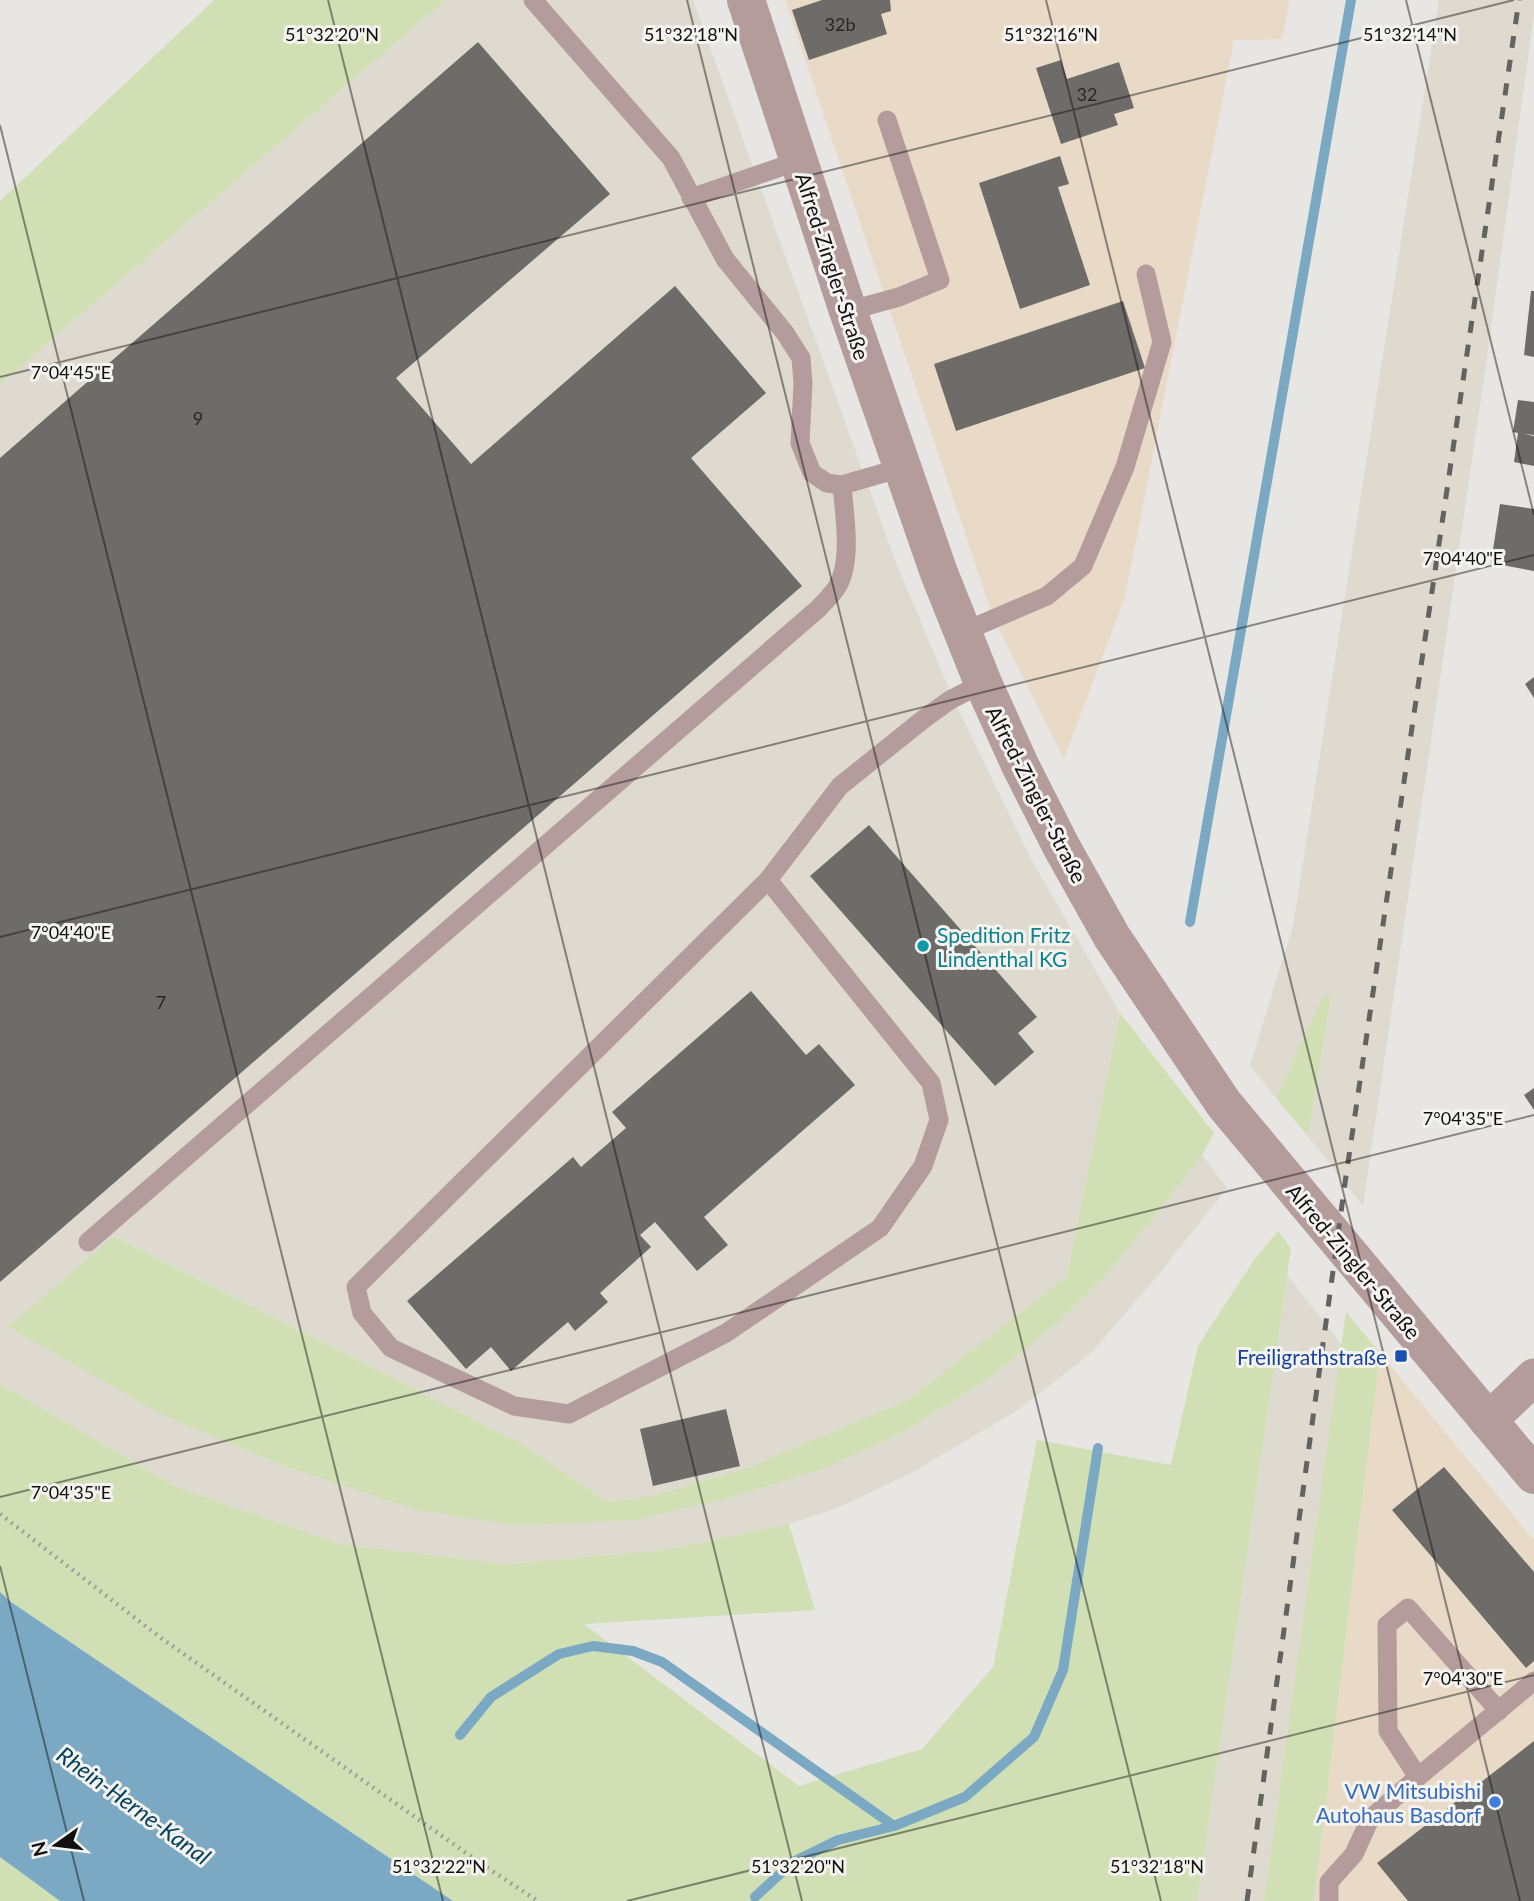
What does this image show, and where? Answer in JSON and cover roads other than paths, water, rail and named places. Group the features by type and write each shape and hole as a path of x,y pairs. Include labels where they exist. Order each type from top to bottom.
{"street":[{"name":"Alfred-Zingler-Straße","path":"746,0 901,468 962,632 1020,765 1061,846 1112,937 1224,1104 1534,1475"},
{"path":"1488,1422 1534,1377"}],"lane":[{"path":"533,0 671,158 725,259 785,333 801,358 803,383 800,443 812,473 827,483 842,485 901,468"},
{"path":"848,312 899,297 940,280 887,120"},
{"path":"691,198 798,161"},
{"path":"962,632 1047,596 1083,566 1125,467 1163,342 1146,274"},
{"path":"88,1242 819,608 838,587 843,571 846,545 842,485"},
{"path":"768,880 931,1083 939,1120 923,1167 880,1228 726,1333 569,1414 514,1406 391,1348 362,1313 356,1287 768,880 839,786 950,699 983,683"},
{"path":"1418,1777 1388,1731 1387,1625 1408,1608 1499,1711"},
{"path":"1329,1901 1329,1882 1354,1854 1370,1819 1534,1681"}],"water":[{"name":"Rhein-Herne-Kanal","path":"0,1592 453,1901 60,1901 0,1857"}],"waterway":[{"path":"1190,922 1351,0"},
{"path":"755,1897 793,1862 838,1840 894,1826 965,1797 1034,1737 1063,1670 1098,1448"},
{"path":"460,1735 491,1697 559,1654 593,1646 633,1651 662,1662 894,1826"}],"railway":[{"path":"1247,1901 1345,1183 1519,0"}],"place":[{"name":"Spedition Fritz Lindenthal KG","path":"923,946"},
{"name":"Freiligrathstraße","path":"1401,1356"},
{"name":"VW Mitsubishi Autohaus Basdorf","path":"1495,1802"}]}
